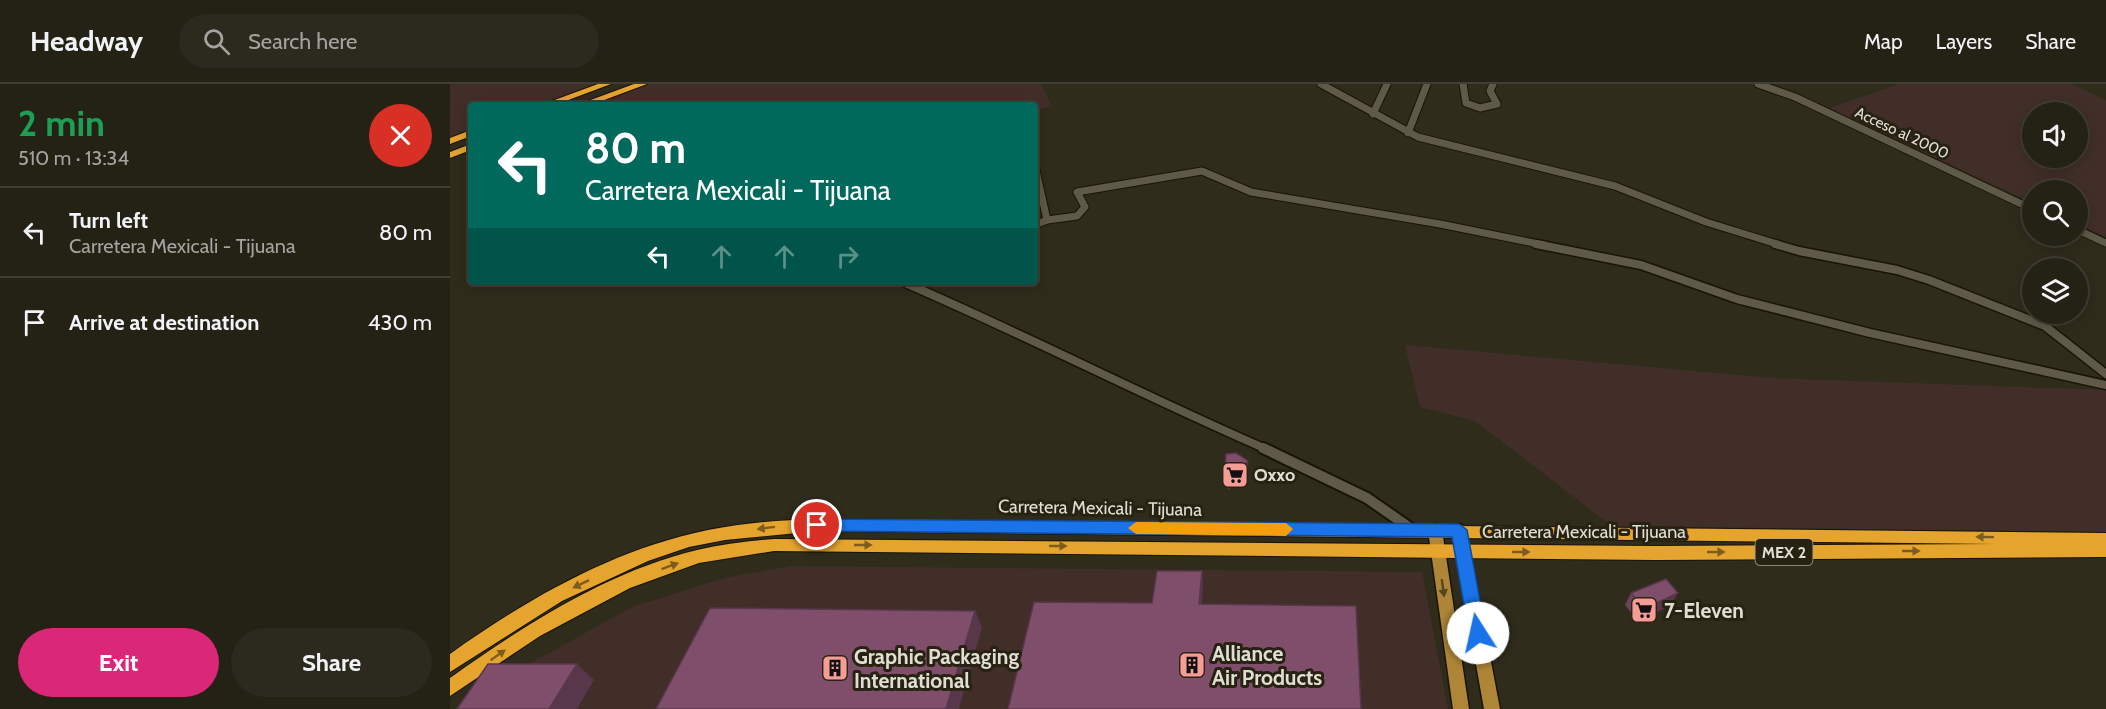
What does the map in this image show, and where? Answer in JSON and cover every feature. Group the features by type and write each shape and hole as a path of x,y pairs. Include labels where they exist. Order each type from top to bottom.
{"highway":[{"path":"555,102 607,84"},
{"path":"591,102 643,84"},
{"path":"450,141 468,134"},
{"path":"450,155 468,148"},
{"name":"Carretera Mexicali - Tijuana","path":"450,664 482,640 547,601 616,567 673,545 770,527 829,525 1459,530 2106,539"},
{"name":"Carretera Mexicali - Tijuana","path":"450,688 527,634 580,603 688,559 729,550 774,545 1438,549 1656,553 2106,550"}],"main road":[{"path":"1435,530 1461,709"},
{"path":"1459,530 1492,709"}],"street":[{"path":"1321,84 1408,133 1615,186 1706,222 1799,251 1897,270 1929,280 2045,326 2106,374"},
{"path":"1338,94 1344,84"},
{"path":"1373,114 1387,84"},
{"path":"1408,133 1426,84"},
{"path":"1463,84 1466,103 1480,108 1497,104 1490,91 1493,84"},
{"name":"Acceso al 2000","path":"1758,84 1795,97 2022,204"},
{"path":"1038,224 1047,220 1070,218 1083,211 1085,207 1076,194 1081,191 1202,171 1251,192 1440,224 1641,265 1737,299 1879,335 2106,385"},
{"path":"1038,187 1047,220"},
{"path":"2088,235 2106,243"},
{"path":"910,285 994,321 1157,402 1281,456 1367,498 1413,530"}],"shaded area":[{"path":"450,84 609,84 558,102 468,102 468,133 450,140"},
{"path":"643,84 1041,84 1052,107 1038,109 1038,102 591,102"},
{"path":"1899,84 2071,84 2106,100 2106,237 2088,229 2088,180 2022,180 2022,198 1830,108"},
{"path":"1405,345 1773,378 2106,390 2106,532 1612,526 1475,421 1420,407"},
{"path":"792,566 1422,572 1448,709 457,709 473,695 632,607 724,578"}],"building":[{"path":"1236,453 1248,461 1229,481 1225,477 1226,454"},
{"name":"Alliance Air Products","path":"1157,571 1202,571 1199,604 1356,606 1361,709 1008,709 1034,602 1152,603"},
{"path":"1666,579 1678,593 1644,609 1631,593"},
{"name":"Graphic Packaging International","path":"710,608 975,611 946,709 656,709"},
{"path":"488,664 577,664 549,709 457,709"}],"slow traffic":[{"path":"1136,528 1286,529"}],"place":[{"name":"Oxxo","path":"1235,475"},
{"name":"7-Eleven","path":"1644,610"},
{"name":"Alliance Air Products","path":"1192,665"},
{"name":"Graphic Packaging International","path":"835,668"}],"route":[{"path":"817,525 1459,530 1478,633"}]}
